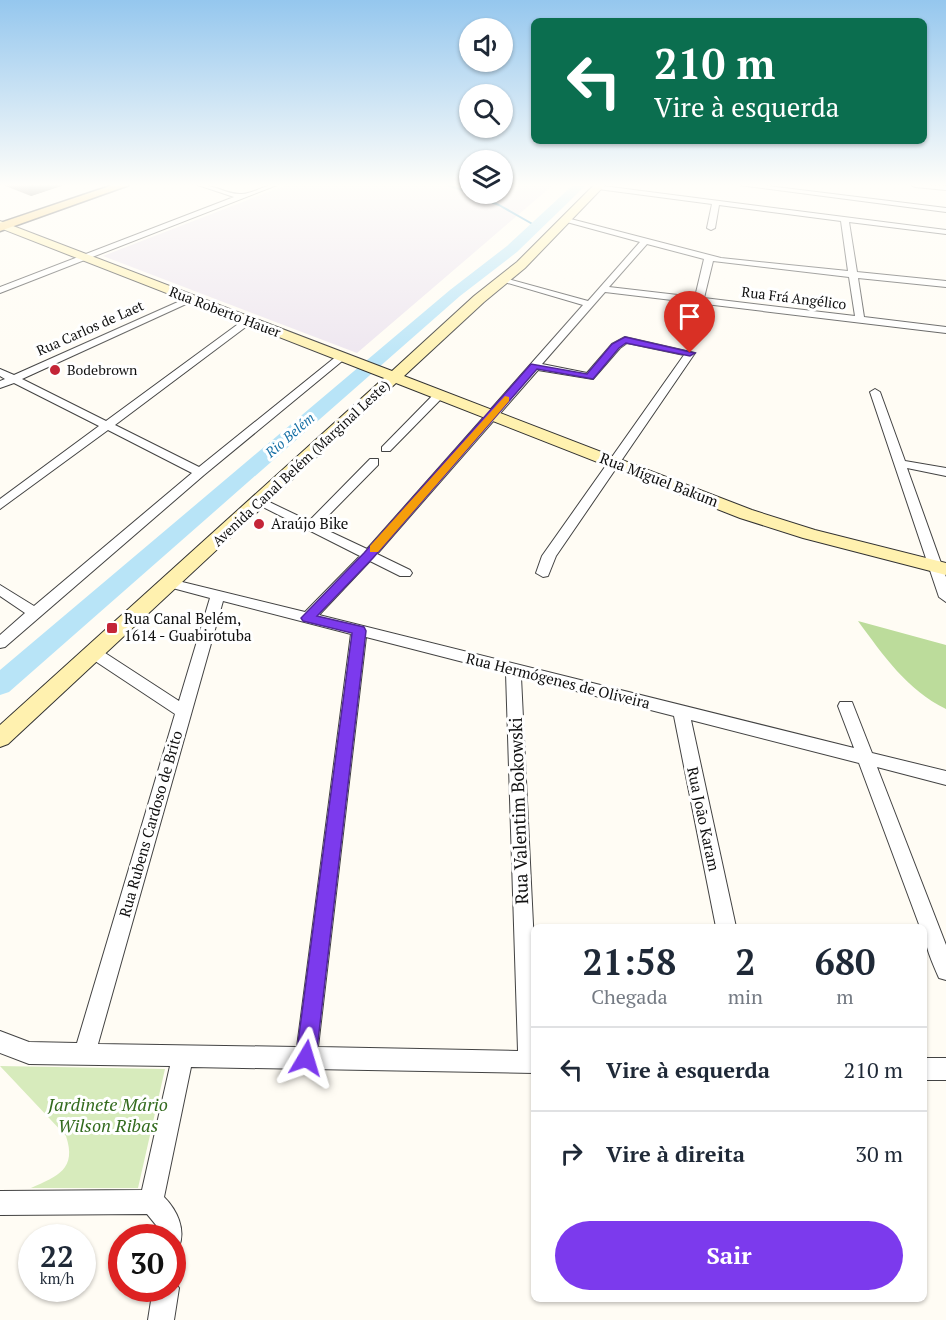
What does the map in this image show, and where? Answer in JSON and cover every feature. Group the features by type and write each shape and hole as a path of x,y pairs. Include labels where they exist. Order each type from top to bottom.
{"street":[{"name":"Rua Roberto Hauer","path":"57,247 391,376"},
{"path":"0,290 112,247"},
{"name":"Avenida Canal Belém (Marginal Leste)","path":"0,738 259,502 391,376 504,279 537,247"},
{"path":"308,618 368,555 640,247"},
{"path":"666,247 721,261 946,284"},
{"path":"849,247 860,320"},
{"path":"721,261 724,250"},
{"path":"699,301 709,258"},
{"path":"504,279 589,304"},
{"name":"Rua Frá Angélico","path":"603,289 946,330"},
{"name":"Rua Carlos de Laet","path":"0,385 192,299"},
{"path":"0,505 248,321"},
{"path":"535,366 589,377 616,346 625,340 690,353 549,555 543,573"},
{"path":"0,643 200,472 346,359"},
{"path":"0,372 200,472"},
{"name":"Rua Miguel Bakum","path":"391,376 782,526 941,568"},
{"path":"875,392 898,463 941,568 946,597"},
{"path":"386,449 439,395"},
{"path":"310,527 374,462"},
{"path":"898,463 946,472"},
{"path":"259,502 405,573"},
{"name":"Rua Hermógenes de Oliveira","path":"170,583 946,778"},
{"path":"0,590 35,613"},
{"name":"Rua Rubens Cardoso de Brito","path":"84,1054 218,595"},
{"path":"306,1058 359,631"},
{"path":"94,653 184,712"},
{"name":"Rua Valentim Bokowski","path":"513,669 531,1062"},
{"path":"846,706 946,971"},
{"name":"Rua João Karam","path":"681,711 725,924"},
{"path":"0,1041 16,1050 29,1053 531,1062"},
{"path":"151,1202 183,1055"},
{"path":"927,1068 946,1069"},
{"path":"0,1203 151,1202 164,1213 169,1224"},
{"path":"161,1320 164,1302"}],"shaded area":[{"path":"127,247 481,247 357,353 103,256"}],"green space":[{"path":"858,621 946,645 946,709 919,692 897,671"},
{"name":"Jardinete Mário Wilson Ribas","path":"0,1066 165,1069 138,1188 31,1188 63,1170 67,1164 69,1147 66,1136"}],"waterway":[{"name":"Rio Belém","path":"0,685 455,293 515,247"}],"slow traffic":[{"path":"374,549 505,399"}],"place":[{"name":"Bodebrown","path":"55,370"},
{"name":"Araújo Bike","path":"259,524"},
{"name":"Rua Canal Belém, 1614 - Guabirotuba","path":"112,628"}],"route":[{"path":"306,1058 359,631 308,618 368,555 535,366 589,377 623,340 690,353"}]}
